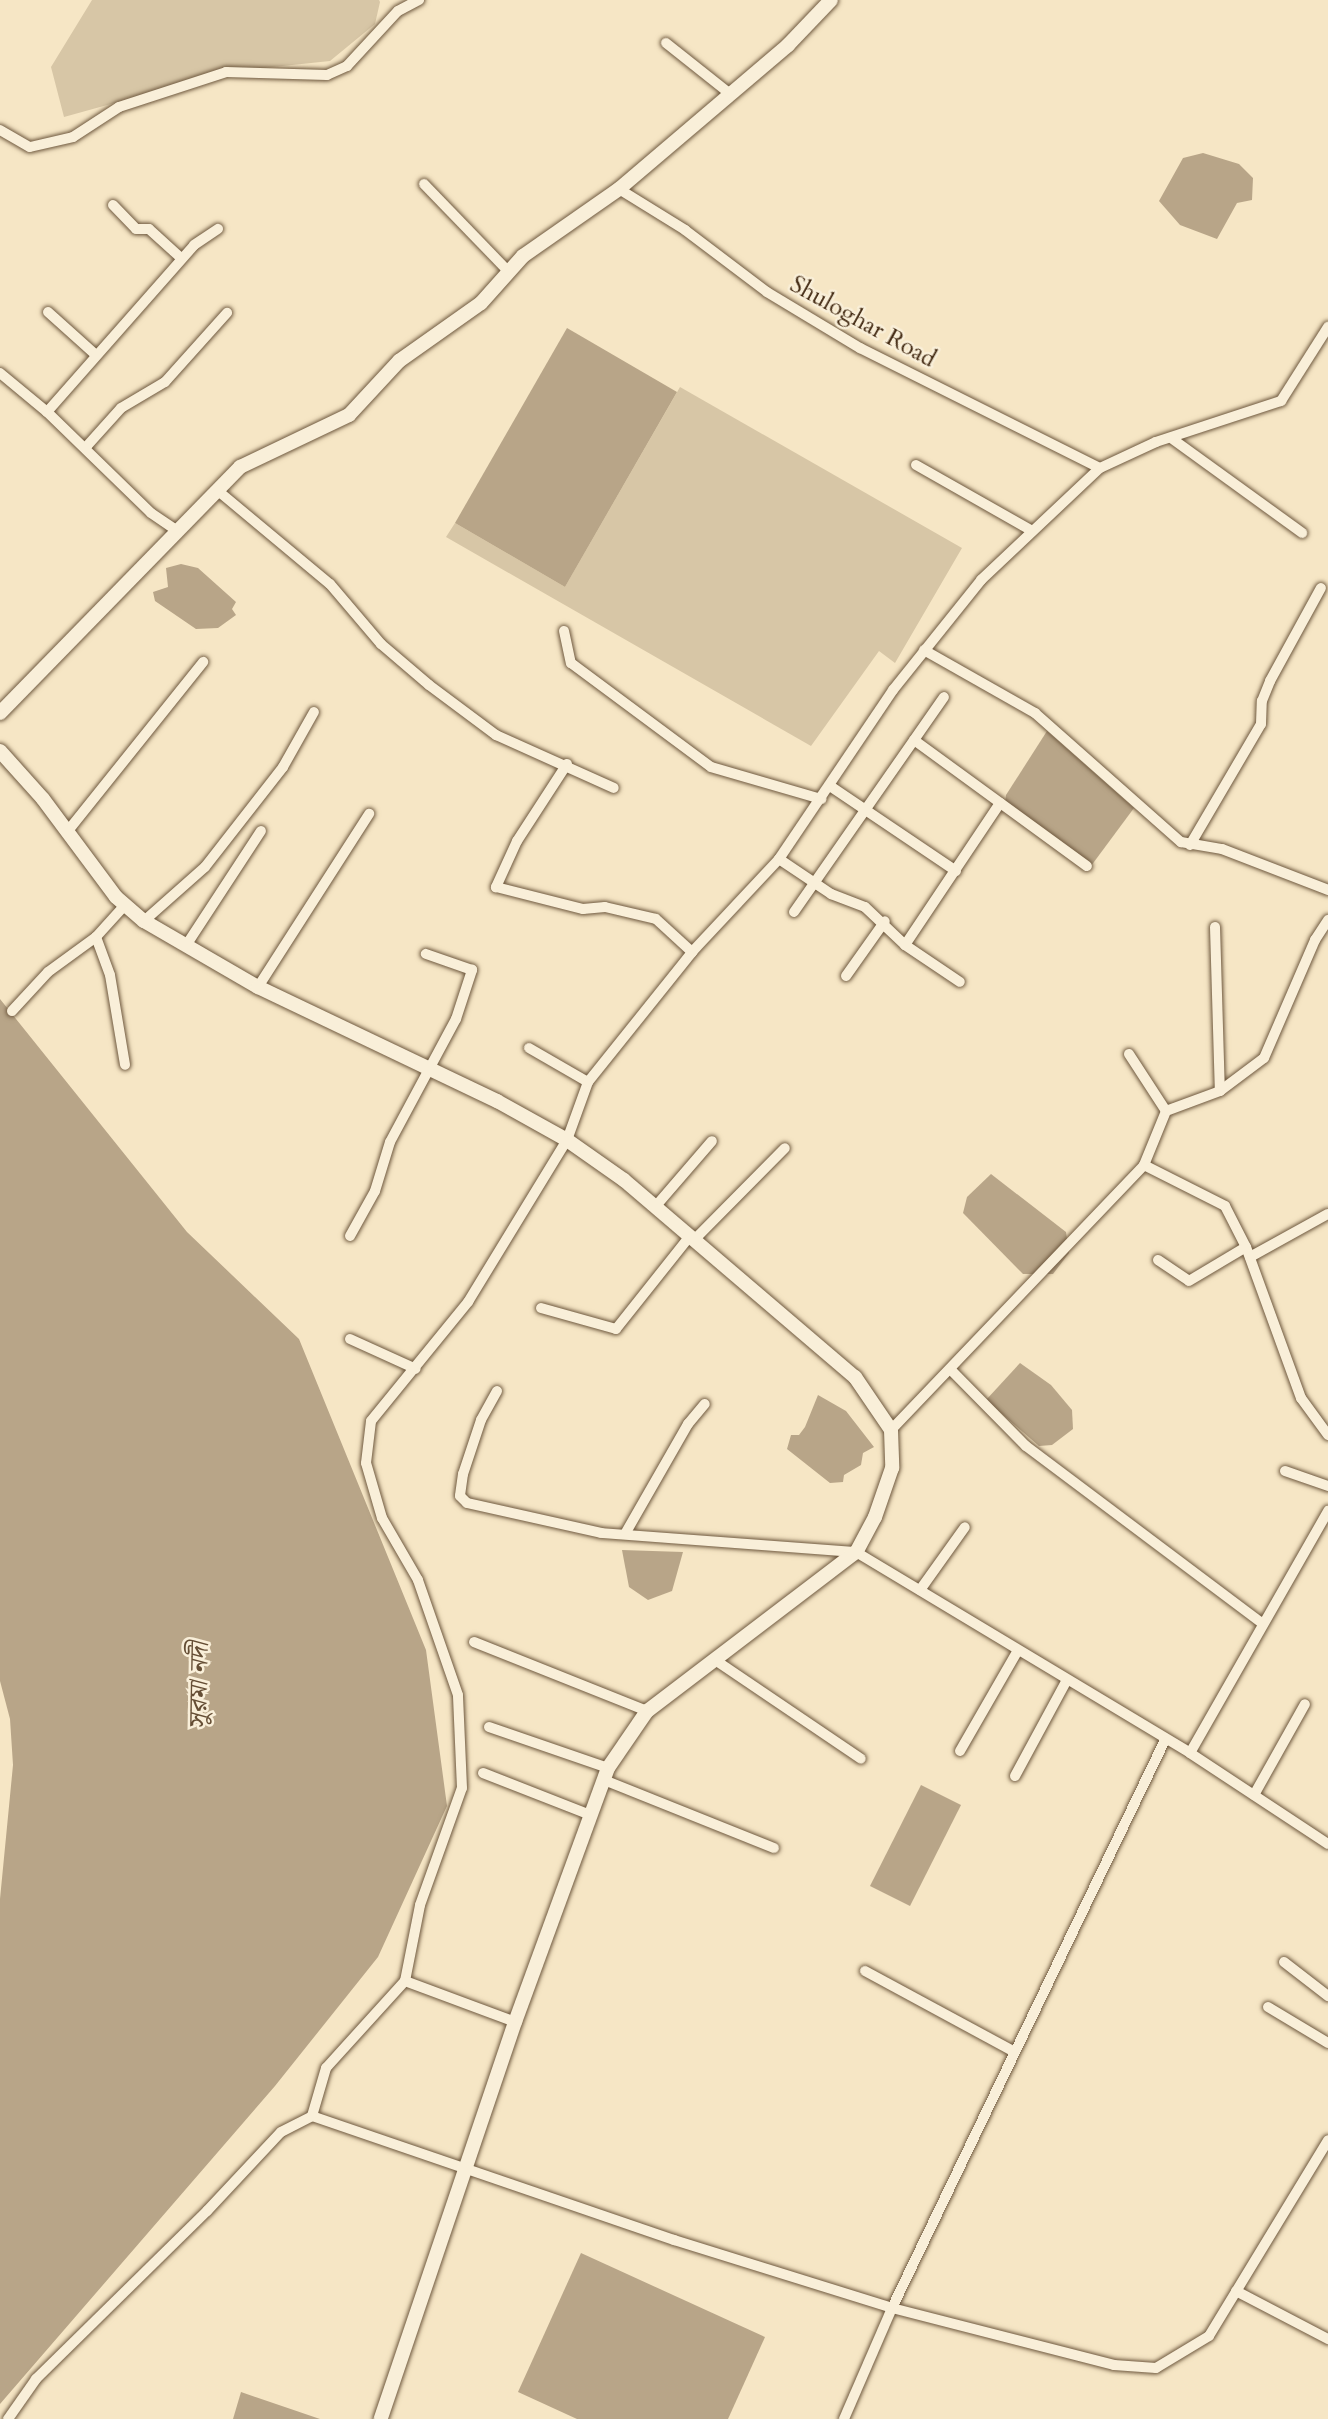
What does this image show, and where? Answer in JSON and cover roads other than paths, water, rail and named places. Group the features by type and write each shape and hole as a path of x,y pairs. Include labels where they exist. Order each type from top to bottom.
{"main road":[{"path":"0,713 240,467 349,415 400,361 481,303 523,256 619,189 788,45 831,0"},
{"path":"0,751 125,905 144,921 258,987 431,1070 567,1140 655,1207 855,1377 891,1430 892,1468 875,1517 856,1552 647,1711 606,1774 516,2022 381,2419"}],"street":[{"path":"0,130 30,147 73,137 119,107 226,72 327,75 347,66 398,11 419,0"},
{"path":"666,43 729,93"},
{"path":"424,184 509,272"},
{"name":"Shuloghar Road","path":"619,189 685,230 767,292 860,348 1100,468"},
{"path":"113,205 136,229 149,229 181,258"},
{"path":"47,412 181,258 218,229"},
{"path":"48,312 96,355"},
{"path":"86,447 121,408 165,382 227,313"},
{"path":"312,2116 326,2068 405,1982 420,1905 462,1788 458,1695 418,1580 382,1518 366,1463 371,1421 468,1302 567,1140 588,1082 692,952 779,859 924,649 981,580 1100,468 1171,438 1280,401 1328,327"},
{"path":"0,373 86,447 151,513 176,530"},
{"path":"1171,438 1302,533"},
{"path":"916,465 1032,531"},
{"path":"217,490 330,584 381,644 429,685 496,735 567,764 614,788"},
{"path":"1191,845 1261,724 1262,701 1270,681 1321,588"},
{"path":"564,631 571,663 711,767 821,799"},
{"path":"924,649 1035,713 1181,842 1222,849 1328,890"},
{"path":"66,832 204,662"},
{"path":"794,912 944,697"},
{"path":"144,921 205,867 283,766 314,712"},
{"path":"914,740 1087,866"},
{"path":"567,764 517,841 496,887 583,909 606,906 656,919 692,952"},
{"path":"830,786 957,871"},
{"path":"905,945 957,871 999,803"},
{"path":"258,987 369,814"},
{"path":"187,944 261,831"},
{"path":"779,859 884,921 905,945 960,982"},
{"path":"12,1011 48,972 96,937 125,905"},
{"path":"891,1430 951,1370 1143,1165 1166,1111 1220,1091 1244,1078 1264,1058 1314,940 1328,920"},
{"path":"846,976 884,921"},
{"path":"1215,927 1220,1091"},
{"path":"96,937 110,975 125,1065"},
{"path":"350,1236 375,1191 390,1142 456,1019 472,970 426,954"},
{"path":"529,1048 588,1082"},
{"path":"1129,1054 1166,1111"},
{"path":"655,1207 712,1141"},
{"path":"541,1308 616,1329 692,1238 785,1148"},
{"path":"1143,1165 1225,1206 1248,1252 1301,1398 1328,1435"},
{"path":"1157,1260 1189,1281 1328,1214"},
{"path":"350,1339 416,1369"},
{"path":"951,1370 1026,1446 1262,1623"},
{"path":"497,1391 471,1447 460,1496 467,1503 518,1517 625,1534 856,1552 1190,1753 1328,1844"},
{"path":"625,1534 688,1424 705,1404"},
{"path":"1285,1471 1328,1486"},
{"path":"1190,1753 1328,1511"},
{"path":"920,1590 965,1527"},
{"path":"474,1642 647,1711"},
{"path":"960,1751 1018,1650"},
{"path":"715,1660 861,1759"},
{"path":"1015,1776 1067,1680"},
{"path":"1254,1795 1305,1704"},
{"path":"489,1727 606,1774 774,1848"},
{"path":"844,2419 892,2308 1165,1740"},
{"path":"483,1773 590,1815"},
{"path":"1284,1962 1328,1996"},
{"path":"865,1970 1015,2052"},
{"path":"405,1982 516,2022"},
{"path":"1268,2007 1328,2043"},
{"path":"8,2419 36,2379 207,2211 281,2132 312,2116 892,2308 1114,2365 1156,2368 1209,2336 1328,2140"},
{"path":"1236,2291 1328,2339"}],"water":[{"path":"1203,153 1239,164 1253,178 1252,200 1237,203 1217,239 1180,225 1159,201 1183,158"},
{"path":"567,328 677,392 565,587 455,523"},
{"path":"181,564 198,568 236,602 232,609 236,615 218,628 196,629 155,601 153,592 168,587 166,568"},
{"path":"1047,731 1134,808 1091,866 1005,804 1006,795"},
{"name":"সুরমা নদী","path":"0,999 187,1232 299,1339 426,1650 447,1806 378,1957 275,2086 0,2404 0,1899 13,1765 10,1719 0,1681"},
{"path":"991,1174 1066,1232 1069,1253 1053,1274 1023,1274 963,1213 967,1197"},
{"path":"1020,1363 1051,1385 1072,1410 1073,1429 1052,1445 1039,1446 986,1400"},
{"path":"818,1395 846,1411 874,1447 863,1453 861,1465 844,1475 843,1482 830,1483 787,1449 791,1435 799,1435 805,1427"},
{"path":"622,1550 683,1552 672,1591 648,1600 629,1587"},
{"path":"921,1785 961,1805 910,1906 870,1886"},
{"path":"581,2253 765,2337 728,2419 577,2419 518,2392"},
{"path":"241,2392 320,2419 233,2419"}]}
